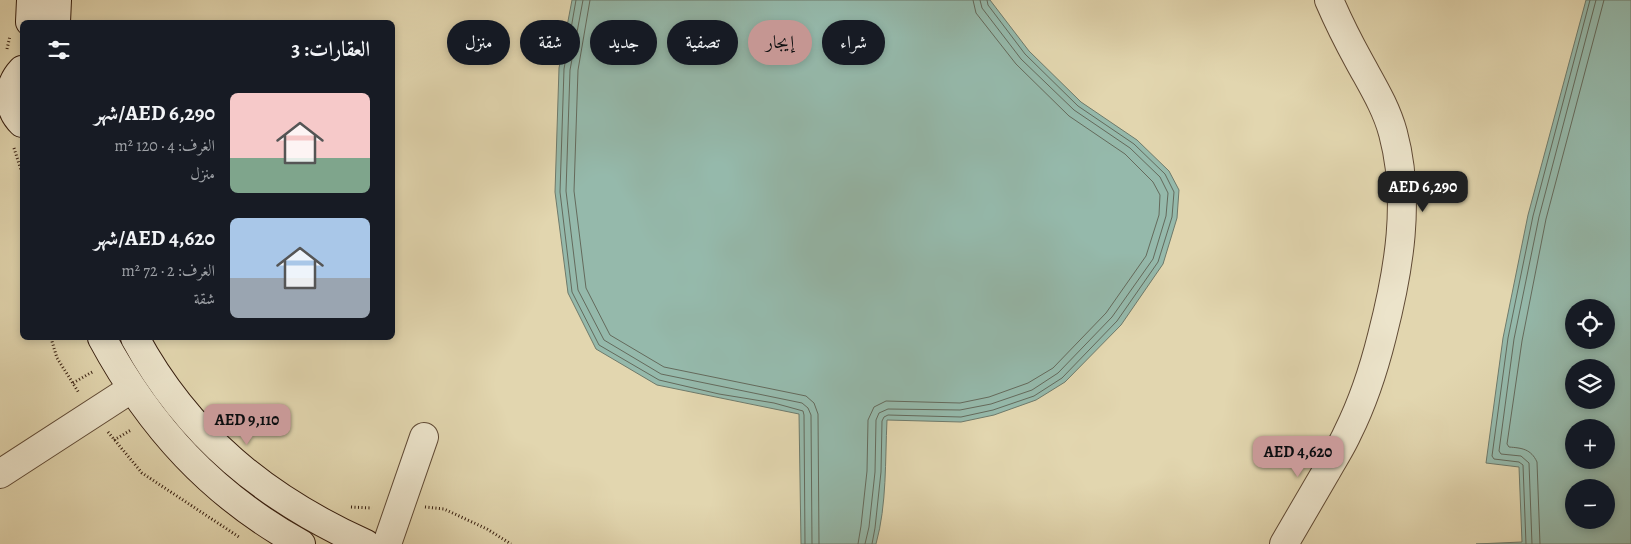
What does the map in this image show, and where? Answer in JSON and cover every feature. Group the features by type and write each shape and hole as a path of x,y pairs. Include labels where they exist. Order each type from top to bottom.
{"street":[{"path":"30,20 31,0"},
{"path":"56,20 57,0"},
{"path":"1303,544 1320,517 1330,496 1338,475 1348,433 1372,371 1391,297 1400,240 1402,182 1392,132 1384,108 1344,33 1329,0"},
{"path":"13,124 10,98 14,76"},
{"path":"103,340 132,389 171,441 217,487 269,526 301,544"},
{"path":"136,340 175,400 215,445 237,465 286,502 339,532 366,544"},
{"path":"0,474 132,389"},
{"path":"1284,544 1348,433"},
{"path":"387,544 424,437"}],"path":[{"path":"13,124 20,165"},
{"path":"52,340 56,358 93,414 142,473 245,540"},
{"path":"348,506 367,509 401,504 444,509 487,529 510,544"}],"water":[{"path":"572,0 990,0 1029,51 1081,102 1137,140 1169,171 1179,190 1177,218 1163,264 1121,325 1065,382 1036,400 994,415 961,422 887,420 884,498 876,544 801,544 799,414 657,385 596,349 568,293 555,192 560,65 580,65 580,20 568,20"},
{"path":"1586,0 1631,0 1631,544 1476,544 1522,542 1519,467 1486,463 1503,338 1528,215"}]}
